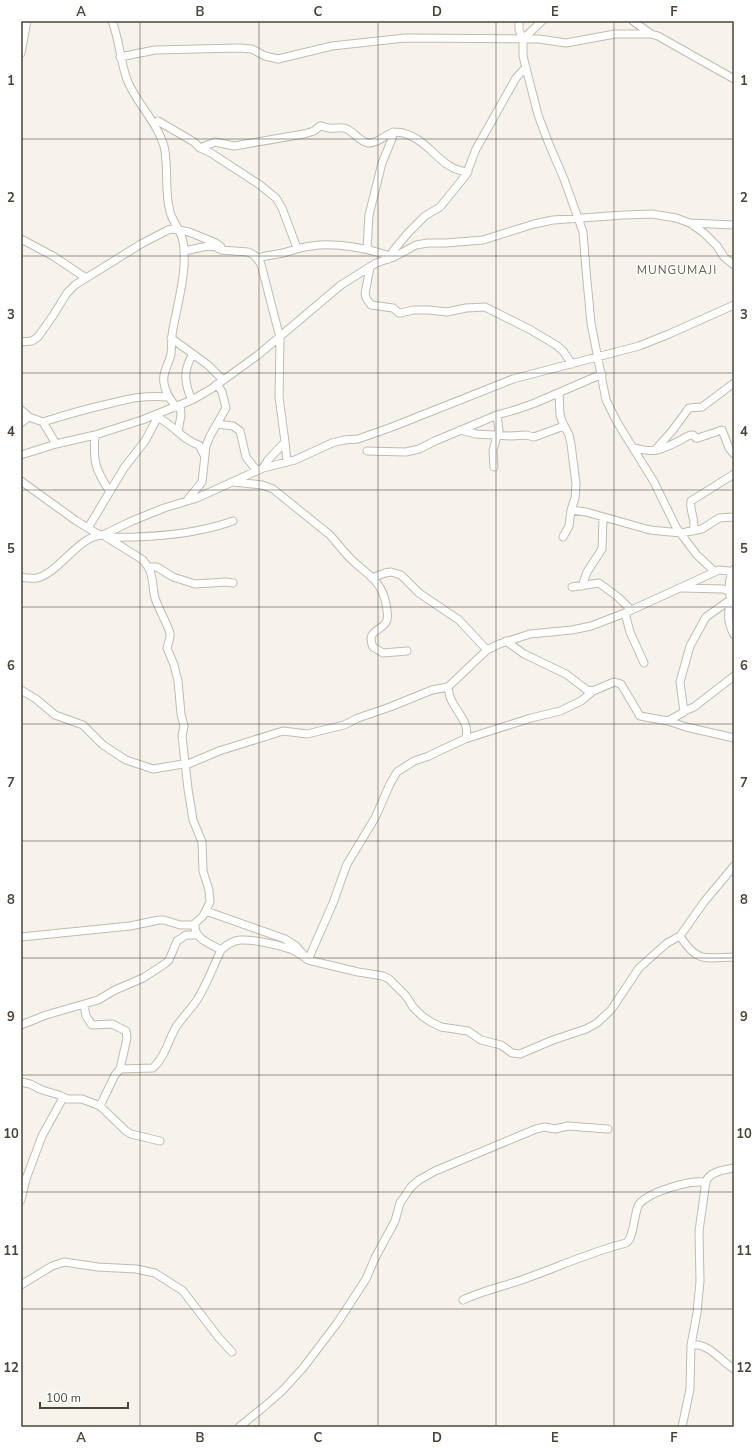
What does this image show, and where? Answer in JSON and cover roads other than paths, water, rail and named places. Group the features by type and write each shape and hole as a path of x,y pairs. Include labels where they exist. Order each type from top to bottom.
{"street":[{"path":"21,53 27,21"},
{"path":"112,21 125,74 132,90 153,120 162,142 166,164 166,187 170,211 179,231 184,252 182,280 171,338 171,354 163,378 169,397 178,406 181,416 178,432"},
{"path":"519,21 519,30 523,39 523,56 540,120 584,232 591,322 606,400 660,493 672,519 696,554 715,572"},
{"path":"523,39 542,21"},
{"path":"633,21 651,34"},
{"path":"120,57 155,50 238,48 252,49 265,56 278,59 332,46 399,38 452,37 543,39 566,43 615,34 651,34 658,36 734,80"},
{"path":"389,258 419,221 440,207 468,172 476,149 516,78 526,67"},
{"path":"158,121 194,142 200,148 211,153 260,185 276,198 282,208 297,248"},
{"path":"200,148 215,142 234,146 304,134 320,126 348,129 360,140 368,143 393,132 399,132 412,136 425,144 443,162 454,168 468,172"},
{"path":"367,249 370,215 382,163 393,132"},
{"path":"21,455 56,444 95,435 158,415 192,400 220,382 280,338 341,285 370,267 421,244 483,240 540,222 652,214 676,218 690,223 704,233 724,257 734,265"},
{"path":"690,223 734,225"},
{"path":"21,342 32,341 38,336 67,293 75,285 151,238 173,229 188,232 216,243 220,246 221,250"},
{"path":"21,239 53,256 86,278"},
{"path":"257,258 278,254 297,248 321,245 367,249 389,258"},
{"path":"184,252 208,246 216,247 221,250 248,252 257,258 264,272 280,338 279,397 287,462"},
{"path":"370,267 365,294 366,298 372,305 393,308 399,313 413,310 445,312 466,308 485,307 529,329 556,346 563,351 572,364"},
{"path":"104,536 132,521 164,508 197,498 260,470 301,458 332,443 358,439 392,427 513,379 598,358 639,346 734,305"},
{"path":"171,338 208,365 220,382 226,408 210,436 204,455 204,473 202,482 188,499"},
{"path":"192,400 185,378 188,364 194,354"},
{"path":"368,451 414,451 460,430 559,393 602,374"},
{"path":"654,451 672,431 689,408 702,407 734,383"},
{"path":"559,393 560,415 564,426 570,435 576,477 576,491 569,526 563,537"},
{"path":"21,410 29,417 43,422 70,413 127,398 148,396 169,397"},
{"path":"158,415 189,441 199,445 204,455"},
{"path":"88,528 124,468 145,441 158,415"},
{"path":"494,467 493,450 498,435 497,415"},
{"path":"21,422 29,417"},
{"path":"43,422 56,444"},
{"path":"217,424 234,426 240,431 246,457 260,470"},
{"path":"460,430 469,434 511,436 526,435 538,437 564,426"},
{"path":"635,448 654,451 669,446 689,435 693,435 698,438 722,430 728,448 734,454"},
{"path":"95,435 95,464 100,477 110,492"},
{"path":"260,470 285,442"},
{"path":"693,531 694,524 690,505 691,501 734,474"},
{"path":"21,481 88,528 143,560 152,573 155,599 170,633 167,648 174,665 178,681 181,714 184,726 182,736 188,789 193,820 202,842 203,871 209,890 210,902 203,916 193,924 180,925 159,920 130,926 21,937"},
{"path":"234,482 262,485 273,489 330,536 341,549 376,581 382,590 387,617 384,624 373,633 371,637 372,644 375,649 383,653 407,651"},
{"path":"571,510 586,512 650,530 681,533 706,527 719,518 734,517"},
{"path":"582,586 587,572 602,549 604,518"},
{"path":"21,577 29,579 43,576 83,544 98,536 177,534 219,526 233,520"},
{"path":"148,567 157,567 173,577 195,584 233,583"},
{"path":"21,690 36,698 55,715 83,725 103,745 126,760 142,767 152,769 183,764 186,765 219,751 283,731 307,734 344,725 358,718 396,705 432,690 448,687 487,650 506,641 530,634 583,628 628,611 719,570 732,572 728,584 731,595 728,616 734,635"},
{"path":"372,578 390,572 401,575 419,593 459,620 487,650"},
{"path":"572,588 596,582 618,596 628,611 630,632 644,663"},
{"path":"680,588 723,589 731,595"},
{"path":"684,711 680,682 690,646 706,617 731,595"},
{"path":"506,641 524,654 566,674 587,690 592,691"},
{"path":"668,721 684,711 694,707 734,676"},
{"path":"308,960 333,903 347,864 375,818 397,772 414,761 429,756 465,739 531,718 560,711 581,701 592,691 614,682 623,687 640,716 668,721 686,727 734,738"},
{"path":"448,687 450,696 466,726 467,733 465,739"},
{"path":"120,1069 153,1068 155,1066 161,1058 175,1029 202,991 221,950 233,942 247,941 286,947 299,953 308,960 358,972 383,976 389,979 406,996 413,1007 431,1022 441,1027 468,1031 481,1040 501,1045 512,1053 520,1054 552,1040 586,1029 597,1023 611,1010 639,968 667,943 680,936 704,902 734,866"},
{"path":"206,911 285,939 296,946 308,960"},
{"path":"193,924 195,925 197,935"},
{"path":"21,1025 52,1013 98,1000 115,990 144,978 169,960 177,940 186,935 197,935 221,950"},
{"path":"680,936 693,953 703,958 734,957"},
{"path":"84,1004 86,1016 92,1025 107,1023 112,1024 123,1029 126,1032 127,1038 120,1069 115,1075 100,1106"},
{"path":"21,1082 59,1095 63,1098 82,1099 100,1106 131,1134 160,1141"},
{"path":"21,1200 26,1179 42,1136 63,1098"},
{"path":"239,1427 282,1391 303,1368 338,1322 366,1279 375,1258 395,1221 400,1203 411,1187 419,1180 434,1171 536,1129 545,1127 555,1129 568,1126 608,1129"},
{"path":"682,1427 689,1396 691,1345 699,1293 699,1231 706,1183 711,1174 734,1168"},
{"path":"463,1300 485,1290 528,1278 577,1259 626,1243 630,1238 638,1206 645,1199 658,1192 687,1183 706,1183"},
{"path":"21,1285 52,1266 64,1262 98,1267 136,1269 154,1272 183,1291 219,1338 232,1352"},
{"path":"691,1345 697,1344 703,1346 734,1369"}],"district":[{"name":"MUNGUMAJI","path":"677,270"}]}
